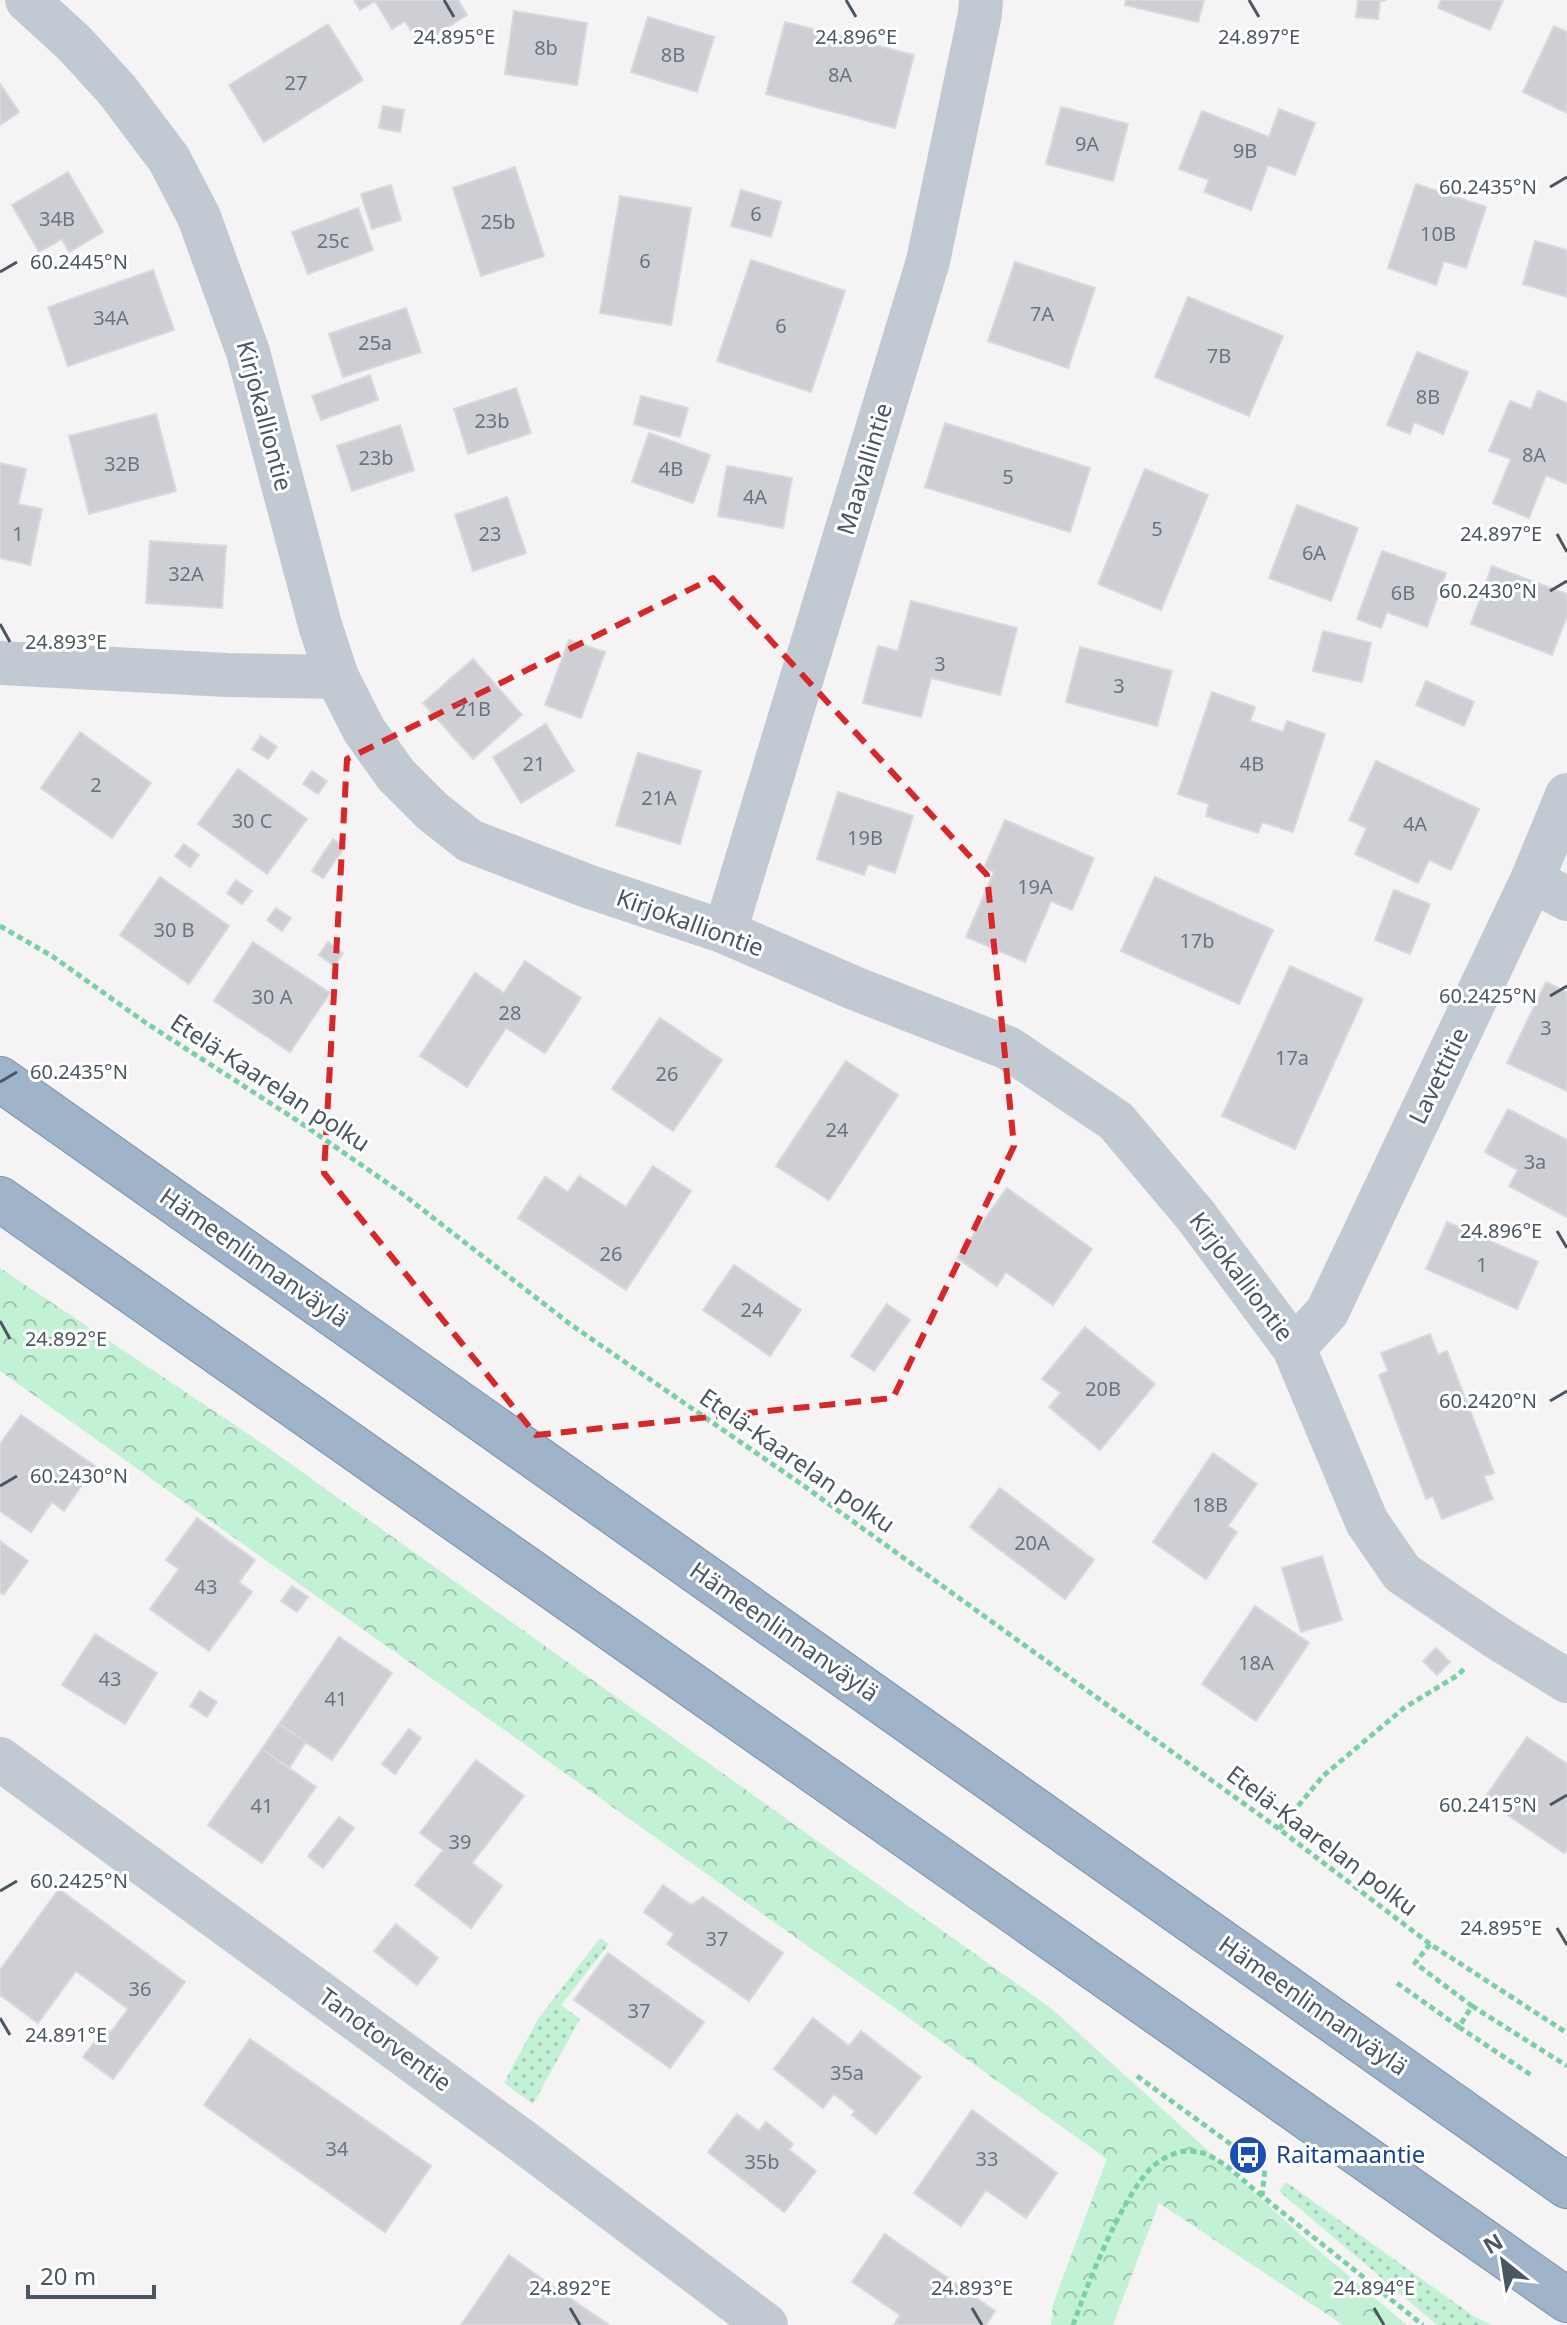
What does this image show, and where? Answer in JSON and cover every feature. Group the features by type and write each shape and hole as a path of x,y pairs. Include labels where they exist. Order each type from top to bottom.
{"highway":[{"name":"Hämeenlinnanväylä","path":"0,1079 1567,2186"},
{"path":"0,1199 1567,2300"}],"street":[{"name":"Kirjokalliontie","path":"27,0 74,43 132,109 169,159 199,217 248,352 320,625 337,677 364,730 396,775 432,811 470,841 590,887 725,932 854,988 1008,1048 1116,1121 1196,1216 1294,1348 1367,1522 1402,1573 1567,1681"},
{"name":"Maavallintie","path":"725,932 928,261 981,0"},
{"path":"0,663 227,675 337,677"},
{"name":"Lavettitie","path":"1294,1348 1327,1312 1550,890 1567,795"},
{"name":"Tanotorventie","path":"0,1759 525,2143 766,2325"}],"path":[{"name":"Etelä-Kaarelan polku","path":"0,926 52,956 146,1023 298,1121 396,1189 570,1324 804,1486 1279,1829 1430,1944 1567,2033"},
{"path":"1279,1829 1323,1776 1404,1708 1458,1675 1496,1637"},
{"path":"1430,1944 1415,1963 1472,2006 1567,2066"},
{"path":"1397,1983 1531,2075"},
{"path":"1459,2027 1472,2006"},
{"path":"1137,2076 1265,2169 1262,2196"},
{"path":"1073,2325 1084,2294 1136,2187 1152,2167 1172,2154 1190,2151 1212,2156 1423,2325"}],"highlighted area":[{"path":"713,578 987,875 1014,1146 893,1398 536,1435 324,1173 347,759"}],"green space":[{"path":"0,1268 260,1442 1052,2009 1311,2244 1407,2325 1343,2325 1159,2203 1113,2325 1051,2325 1053,2304 1107,2159 0,1371"},
{"path":"600,1938 609,1944 561,2005 580,2019 533,2104 504,2083 538,2019"},
{"path":"1286,2182 1475,2317 1491,2325 1437,2325 1279,2191"}],"building":[{"path":"354,0 458,0 467,15 420,45 405,21 392,29 375,1 360,10"},
{"path":"1126,0 1204,0 1198,22 1125,5"},
{"path":"1358,0 1387,0 1380,1 1378,19 1356,17"},
{"path":"1441,0 1503,0 1490,30 1438,8"},
{"path":"514,11 587,23 577,85 505,74"},
{"path":"648,17 714,37 697,92 631,72"},
{"path":"785,22 914,55 895,128 766,94"},
{"path":"328,24 363,80 264,142 229,85"},
{"path":"1554,26 1567,32 1567,113 1523,92"},
{"path":"0,84 19,112 0,125"},
{"path":"383,106 404,110 400,132 379,128"},
{"path":"1061,107 1128,124 1113,181 1046,164"},
{"path":"1279,109 1315,123 1295,175 1268,165 1251,210 1204,192 1209,180 1179,169 1202,111 1269,137"},
{"path":"515,167 544,256 481,276 453,188"},
{"path":"68,172 103,232 69,252 62,239 39,252 12,205"},
{"path":"1416,184 1486,207 1466,268 1444,261 1436,285 1388,268"},
{"path":"391,185 401,220 372,229 361,194"},
{"path":"741,190 781,202 771,237 731,226"},
{"path":"620,196 691,208 671,325 600,313"},
{"path":"358,208 373,250 308,274 292,232"},
{"path":"1535,241 1567,250 1567,297 1523,284"},
{"path":"751,260 845,291 811,392 717,361"},
{"path":"1015,262 1095,288 1068,368 988,341"},
{"path":"153,270 174,330 68,366 48,307"},
{"path":"1188,297 1283,336 1249,416 1155,377"},
{"path":"406,308 421,352 343,377 329,334"},
{"path":"1417,352 1468,372 1443,434 1414,422 1410,434 1387,425"},
{"path":"370,375 378,400 321,420 312,396"},
{"path":"516,388 531,433 468,454 454,409"},
{"path":"1538,391 1567,403 1567,484 1546,475 1529,518 1493,503 1511,459 1489,451 1510,401 1531,409"},
{"path":"641,396 688,408 680,437 634,424"},
{"path":"156,414 176,491 89,514 69,436"},
{"path":"945,423 1090,468 1070,532 925,487"},
{"path":"400,425 414,470 352,491 337,446"},
{"path":"649,433 710,455 693,503 632,482"},
{"path":"0,463 26,469 18,504 42,509 30,565 0,558"},
{"path":"727,466 792,478 783,528 718,516"},
{"path":"1145,469 1208,495 1161,610 1098,584"},
{"path":"507,497 526,553 473,571 455,515"},
{"path":"1297,505 1358,528 1331,601 1269,578"},
{"path":"150,541 226,546 222,608 146,603"},
{"path":"1382,551 1446,573 1427,627 1387,612 1381,628 1357,619"},
{"path":"1492,566 1567,594 1567,616 1552,655 1471,624"},
{"path":"911,601 1017,628 1000,695 931,678 921,717 863,703 878,646 898,651"},
{"path":"1323,631 1371,643 1362,682 1313,671"},
{"path":"569,640 605,652 581,718 545,705"},
{"path":"1080,647 1172,671 1157,726 1066,702"},
{"path":"473,659 522,715 473,759 423,703"},
{"path":"1426,681 1474,702 1464,726 1416,705"},
{"path":"1212,692 1255,707 1250,721 1283,732 1287,721 1325,734 1293,832 1262,822 1258,833 1206,816 1209,804 1178,794"},
{"path":"546,724 574,771 521,803 493,757"},
{"path":"80,732 151,783 112,838 41,788"},
{"path":"261,736 277,747 268,759 252,749"},
{"path":"638,753 701,771 680,844 616,825"},
{"path":"1376,761 1479,809 1451,870 1429,860 1418,883 1355,854 1367,828 1349,820"},
{"path":"238,769 307,819 267,874 198,824"},
{"path":"312,771 327,781 318,794 303,784"},
{"path":"838,792 913,816 895,873 868,864 864,875 817,859"},
{"path":"1005,820 1094,858 1072,910 1051,901 1025,962 966,937 994,872 984,868"},
{"path":"333,839 345,847 323,878 312,871"},
{"path":"184,844 199,855 190,867 175,856"},
{"path":"160,877 229,926 189,984 120,935"},
{"path":"1155,877 1273,930 1239,1004 1121,951"},
{"path":"236,880 252,891 242,904 227,893"},
{"path":"1394,890 1430,904 1410,954 1375,940"},
{"path":"276,908 291,918 282,931 267,920"},
{"path":"253,942 330,993 290,1052 214,1001"},
{"path":"328,942 343,953 334,966 319,955"},
{"path":"525,961 581,998 545,1053 506,1028 467,1087 420,1056 475,973 504,993"},
{"path":"1290,966 1363,999 1295,1149 1222,1116"},
{"path":"1546,982 1567,992 1567,1091 1507,1063"},
{"path":"660,1018 722,1060 673,1131 612,1089"},
{"path":"846,1061 898,1095 829,1200 776,1166"},
{"path":"1508,1109 1567,1140 1567,1217 1509,1186 1518,1170 1485,1152"},
{"path":"653,1166 691,1191 626,1290 518,1218 545,1177 568,1192 579,1176 626,1207"},
{"path":"1007,1188 1092,1249 1053,1305 1006,1272 997,1286 957,1258"},
{"path":"1447,1222 1538,1262 1517,1309 1426,1269"},
{"path":"734,1265 801,1310 770,1356 703,1310"},
{"path":"887,1304 910,1320 874,1371 851,1356"},
{"path":"1085,1327 1155,1384 1100,1450 1049,1407 1061,1393 1042,1379"},
{"path":"1430,1334 1438,1355 1447,1351 1494,1473 1484,1476 1493,1499 1442,1519 1433,1496 1426,1499 1379,1375 1388,1371 1381,1353"},
{"path":"21,1415 95,1466 64,1511 52,1502 31,1532 0,1511 0,1444"},
{"path":"1213,1453 1257,1484 1228,1526 1237,1532 1206,1579 1153,1542"},
{"path":"1000,1488 1094,1560 1065,1599 970,1527"},
{"path":"197,1518 255,1560 239,1582 252,1592 209,1651 150,1609 179,1569 166,1560"},
{"path":"0,1541 28,1561 4,1594 0,1593"},
{"path":"1322,1556 1342,1620 1301,1632 1282,1568"},
{"path":"292,1586 308,1597 297,1612 281,1601"},
{"path":"1255,1606 1309,1643 1256,1721 1202,1684"},
{"path":"95,1634 157,1673 125,1724 62,1685"},
{"path":"339,1637 392,1673 332,1760 279,1724"},
{"path":"1436,1648 1450,1662 1437,1675 1423,1661"},
{"path":"200,1691 217,1702 207,1717 190,1706"},
{"path":"279,1724 306,1742 289,1768 262,1749"},
{"path":"409,1729 421,1738 395,1774 382,1764"},
{"path":"1527,1737 1567,1764 1567,1850 1564,1853 1484,1799"},
{"path":"262,1749 316,1787 262,1863 208,1825"},
{"path":"476,1760 524,1796 472,1863 502,1886 471,1928 415,1885 443,1850 420,1833"},
{"path":"339,1817 354,1828 323,1868 308,1856"},
{"path":"663,1885 691,1905 703,1897 783,1953 749,2001 667,1944 674,1934 644,1912"},
{"path":"59,1889 185,1982 113,2079 83,2057 105,2028 111,2032 128,2009 76,1971 38,2023 0,1995 0,1970"},
{"path":"396,1924 438,1958 417,1985 374,1951"},
{"path":"608,1953 704,2022 670,2068 574,2000"},
{"path":"813,2018 849,2046 861,2031 921,2077 876,2134 852,2115 855,2111 834,2094 823,2108 774,2069"},
{"path":"250,2039 431,2166 385,2232 204,2105"},
{"path":"972,2110 1057,2173 1026,2218 986,2190 961,2226 914,2193"},
{"path":"737,2114 759,2131 766,2122 793,2144 789,2150 816,2171 784,2212 708,2152"},
{"path":"885,2234 995,2311 986,2325 894,2325 900,2315 852,2282"},
{"path":"509,2255 552,2286 609,2325 461,2325"}],"place":[{"name":"Raitamaantie","path":"1248,2155"}]}
